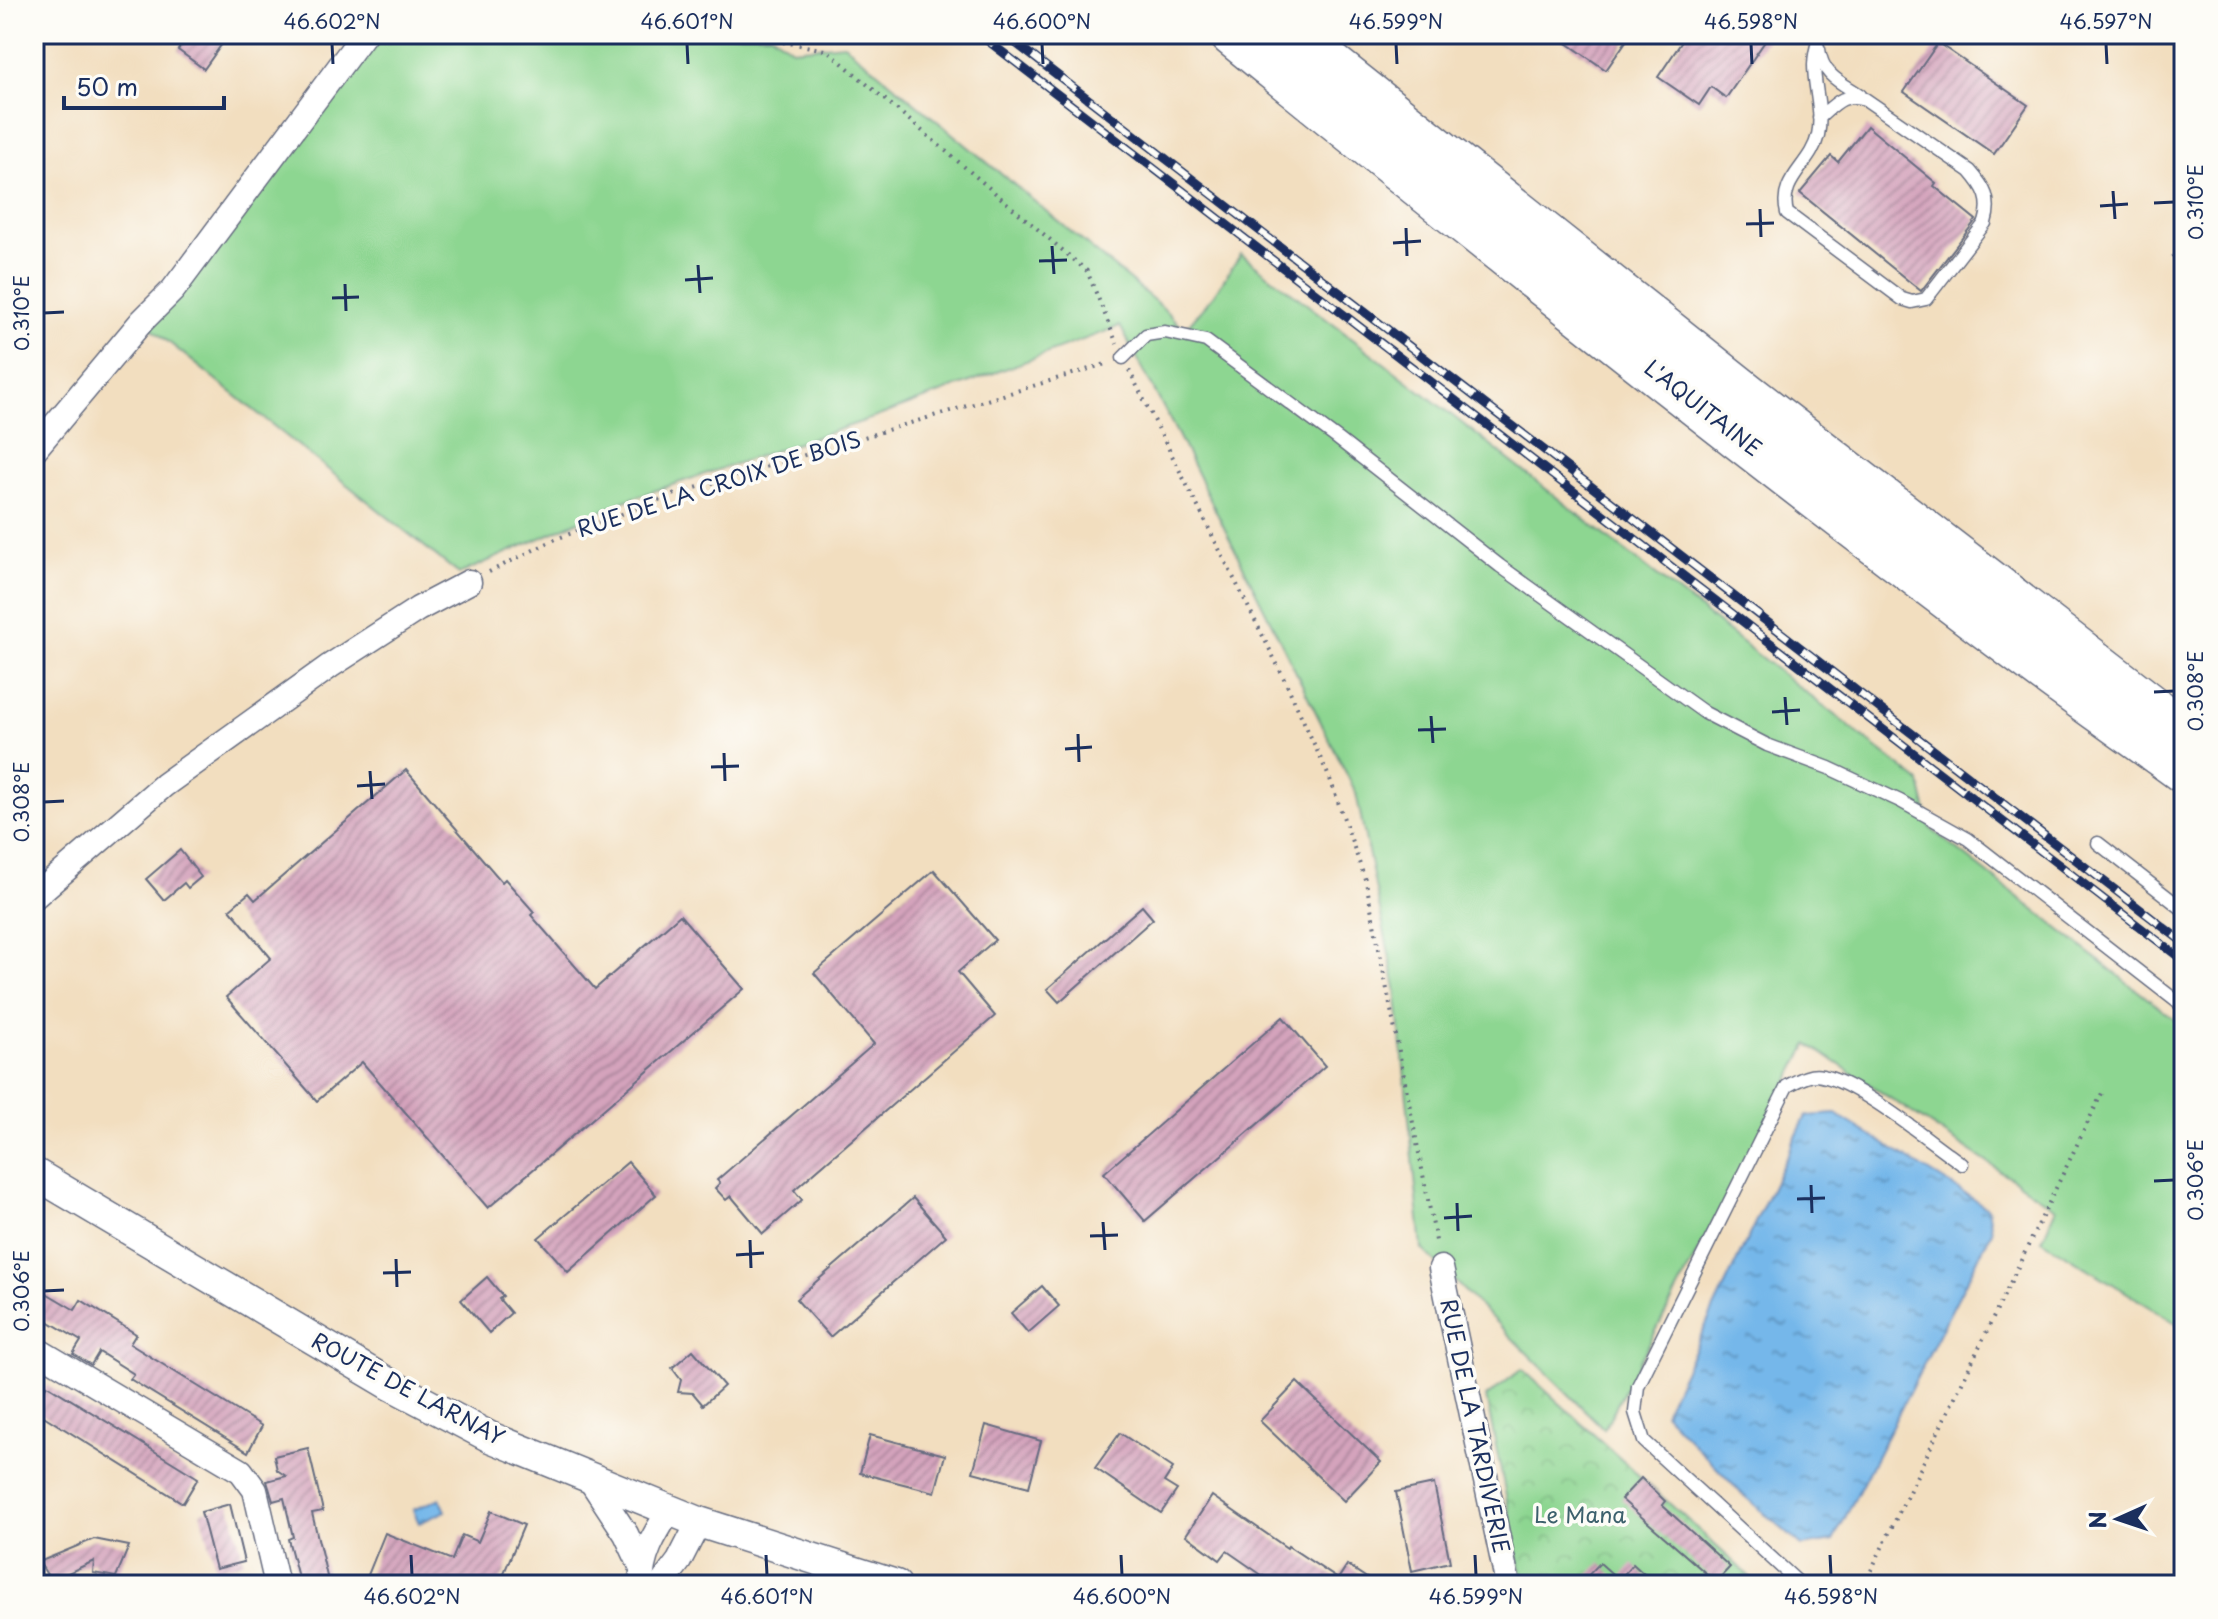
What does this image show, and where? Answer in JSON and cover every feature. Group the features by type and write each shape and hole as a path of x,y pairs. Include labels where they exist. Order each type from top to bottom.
{"highway":[{"name":"L'AQUITAINE","path":"1232,34 1738,436 2038,666 2184,771"},
{"name":"L'AQUITAINE","path":"1292,34 1747,395 2184,732"}],"street":[{"path":"34,450 142,321 173,290 364,34"},
{"path":"34,897 164,785 330,666 418,609 469,582"},
{"name":"ROUTE DE LARNAY","path":"34,1173 406,1393 490,1437 699,1522 896,1585"},
{"name":"RUE DE LA TARDIVERIE","path":"1441,1268 1508,1585"},
{"path":"34,1348 241,1471 255,1490 277,1585"},
{"path":"589,1478 626,1534 641,1576"},
{"path":"641,1576 649,1544 669,1511"},
{"path":"661,1585 691,1542 699,1522"}],"lane":[{"path":"1819,38 1824,68 1830,76 1970,171 1984,186 1989,212 1985,223 1926,299 1912,302 1902,299 1787,213 1784,202 1786,190 1810,156 1818,135 1814,64 1819,38"},
{"path":"1819,118 1844,97 1854,95 1865,99"},
{"path":"1123,358 1146,335 1165,332 1206,341 1500,566 1705,713 1767,745 1829,768 1886,795 1968,839 2184,1007"},
{"path":"2098,843 2184,910"},
{"path":"1801,1585 1644,1441 1635,1412 1638,1386 1787,1086 1804,1077 1819,1075 1847,1083 1962,1164"}],"path":[{"path":"752,34 772,41 804,44 828,51 1087,271 1123,358 1282,674 1330,779 1366,882 1441,1268"},
{"path":"2172,255 2184,265"},
{"name":"RUE DE LA CROIX DE BOIS","path":"469,582 556,539 669,496 1123,358"},
{"path":"1864,1585 2103,1091"}],"green space":[{"path":"362,34 771,34 792,49 844,44 1162,307 1184,330 1213,296 1241,254 1920,782 1931,829 2184,1027 2184,1328 2042,1240 2056,1208 1808,1044 1604,1429 1422,1249 1396,988 1356,793 1178,435 1120,326 876,417 624,501 459,574 151,328"},
{"name":"Le Mana","path":"1522,1369 1750,1577 1744,1585 1524,1585 1486,1397"}],"water":[{"path":"1836,1114 1988,1208 1992,1231 1833,1541 1802,1546 1741,1493 1664,1413 1806,1116"},
{"path":"440,1498 446,1511 419,1523 413,1510"}],"building":[{"path":"189,34 229,34 204,69 178,50"},
{"path":"1554,34 1631,34 1606,70"},
{"path":"1687,34 1770,34 1726,98 1711,87 1699,105 1658,77"},
{"path":"1938,43 2028,105 1994,154 1904,92"},
{"path":"1867,126 1976,220 1921,291 1800,193 1831,156 1838,162"},
{"path":"406,770 502,882 505,879 534,912 531,915 595,989 680,915 744,989 488,1208 362,1062 317,1101 226,997 271,958 230,909 249,893 255,900"},
{"path":"180,850 201,877 188,888 184,883 164,900 146,879"},
{"path":"934,870 995,940 958,972 995,1016 794,1190 802,1200 763,1234 731,1196 726,1200 715,1188 720,1183 717,1180 874,1044 814,973"},
{"path":"1142,906 1153,919 1059,1002 1047,989"},
{"path":"1283,1017 1325,1066 1145,1221 1104,1173"},
{"path":"628,1162 656,1195 568,1272 538,1238"},
{"path":"913,1198 946,1236 830,1337 796,1299"},
{"path":"487,1277 503,1296 499,1299 511,1313 489,1333 461,1300"},
{"path":"1042,1286 1059,1306 1028,1333 1011,1313"},
{"path":"34,1288 75,1310 81,1300 136,1334 130,1344 262,1426 248,1452 130,1379 134,1374 99,1352 91,1365 73,1354 81,1341 46,1320 38,1334 34,1333"},
{"path":"693,1350 724,1386 703,1405 693,1393 678,1392 681,1380 672,1368"},
{"path":"1297,1382 1381,1462 1344,1501 1260,1421"},
{"path":"34,1384 44,1390 47,1385 198,1478 183,1503 34,1410"},
{"path":"986,1425 1041,1441 1029,1487 973,1472"},
{"path":"1120,1433 1173,1468 1164,1482 1177,1490 1161,1513 1095,1468"},
{"path":"870,1435 945,1455 935,1492 860,1473"},
{"path":"308,1448 323,1511 312,1513 329,1585 300,1585 288,1539 293,1537 284,1498 273,1501 267,1481 286,1476 277,1470 274,1456"},
{"path":"1641,1478 1665,1501 1662,1505 1730,1567 1716,1582 1621,1499"},
{"path":"1434,1484 1450,1562 1412,1571 1396,1492"},
{"path":"1212,1496 1338,1579 1347,1565 1377,1585 1262,1585 1266,1578 1227,1551 1220,1560 1186,1535"},
{"path":"230,1504 244,1562 216,1569 201,1512"},
{"path":"491,1511 524,1525 499,1585 412,1585 397,1579 394,1585 364,1585 385,1533 452,1560 462,1535 478,1542"},
{"path":"94,1539 129,1546 116,1577 93,1573 94,1561 51,1581 39,1562"},
{"path":"1600,1563 1619,1580 1633,1564 1656,1585 1579,1585"}],"railway":[{"path":"979,34 2184,961"},
{"path":"1004,34 2184,943"}]}
